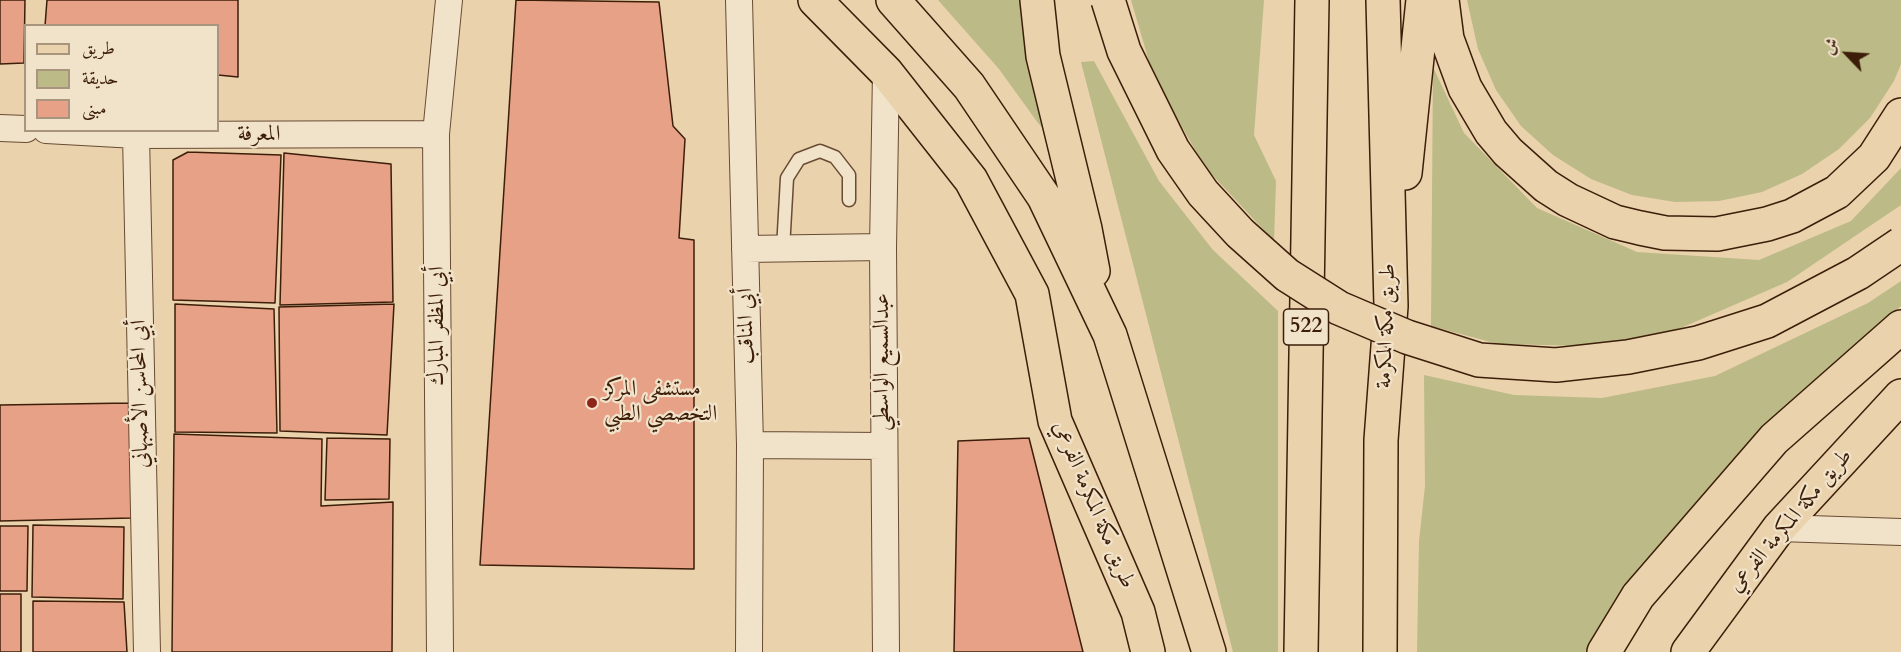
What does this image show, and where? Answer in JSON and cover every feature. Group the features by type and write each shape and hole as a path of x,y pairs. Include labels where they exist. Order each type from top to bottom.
{"main road":[{"name":"طريق مكة المكرمة الفرعي","path":"815,0 886,72 971,180 1032,294 1055,422 1138,612 1148,652"},
{"path":"893,0 969,86 1044,197 1110,335"},
{"path":"1037,0 1043,57 1068,156 1092,270 1170,531 1209,652"},
{"path":"1108,0 1125,51 1173,150 1203,193 1240,233 1287,275 1339,308 1407,337 1479,360 1556,365 1628,357 1698,343 1767,321 1858,273 1901,244"},
{"path":"1391,306 1423,0"},
{"path":"1442,0 1448,39 1465,88 1482,118 1508,152 1546,186 1568,200 1615,222 1665,233 1716,234 1767,224 1791,216 1837,192 1874,157 1901,115"},
{"name":"522","path":"1301,652 1312,1"},
{"name":"طريق مكة المكرمة","path":"1380,652 1381,440 1391,306 1383,3"},
{"path":"1604,652 1638,596 1774,439 1901,327"},
{"name":"طريق مكة المكرمة الفرعي","path":"1688,652 1779,528 1901,396"}],"street":[{"name":"أبي المظفر المبارك","path":"440,652 436,134 449,0"},
{"name":"أبي المناقب","path":"739,0 750,445 749,652"},
{"name":"عبدالسميع الواسطي","path":"886,72 883,247 886,652"},
{"path":"0,128 24,129"},
{"name":"المعرفة","path":"82,132 136,135 436,134"},
{"name":"أبي المحاسن الأصبهاني","path":"136,135 147,652"},
{"path":"745,249 883,247"},
{"path":"750,445 884,446"},
{"path":"1779,528 1901,532"}],"lane":[{"path":"783,249 787,178 799,159 820,151 836,157 849,175 849,200"}],"green space":[{"path":"938,0 1023,0 1053,139 1038,123 999,69"},
{"path":"1131,0 1264,0 1254,135 1276,181 1274,241 1204,166 1153,75"},
{"path":"1467,0 1901,0 1901,64 1894,81 1870,118 1839,149 1802,174 1762,192 1719,201 1675,202 1632,195 1591,179 1553,155 1521,126 1496,90 1478,49"},
{"path":"1094,61 1159,181 1213,250 1278,311 1278,652 1233,652 1081,62"},
{"path":"1433,67 1464,133 1537,208 1637,252 1759,260 1851,221 1901,168 1901,205 1787,282 1667,334 1589,346 1498,344 1431,326"},
{"path":"1901,281 1901,306 1812,384 1680,524 1595,635 1585,652 1417,652 1419,541 1425,486 1424,375 1514,395 1602,398 1715,376 1868,303"}],"building":[{"path":"0,0 25,0 24,63 0,64"},
{"path":"47,0 238,0 238,77 219,75 219,24 45,24"},
{"name":"مستشفى المركز التخصصي الطبي","path":"516,0 659,2 673,126 685,139 679,238 694,240 694,569 480,565"},
{"path":"188,152 281,155 275,303 173,300 173,160"},
{"path":"284,153 391,164 393,302 280,305"},
{"path":"175,304 274,309 277,433 175,432"},
{"path":"394,304 387,435 280,431 279,307"},
{"path":"130,403 132,518 0,521 0,405"},
{"path":"174,434 322,439 321,506 393,502 392,652 172,652"},
{"path":"327,438 390,439 389,499 325,500"},
{"path":"1029,438 1083,652 954,652 958,441"},
{"path":"33,525 124,527 123,599 32,597"},
{"path":"0,526 28,526 27,591 0,591"},
{"path":"0,594 21,594 21,652 0,652"},
{"path":"33,601 124,602 127,652 33,652"}],"place":[{"name":"مستشفى المركز التخصصي الطبي","path":"592,403"}]}
